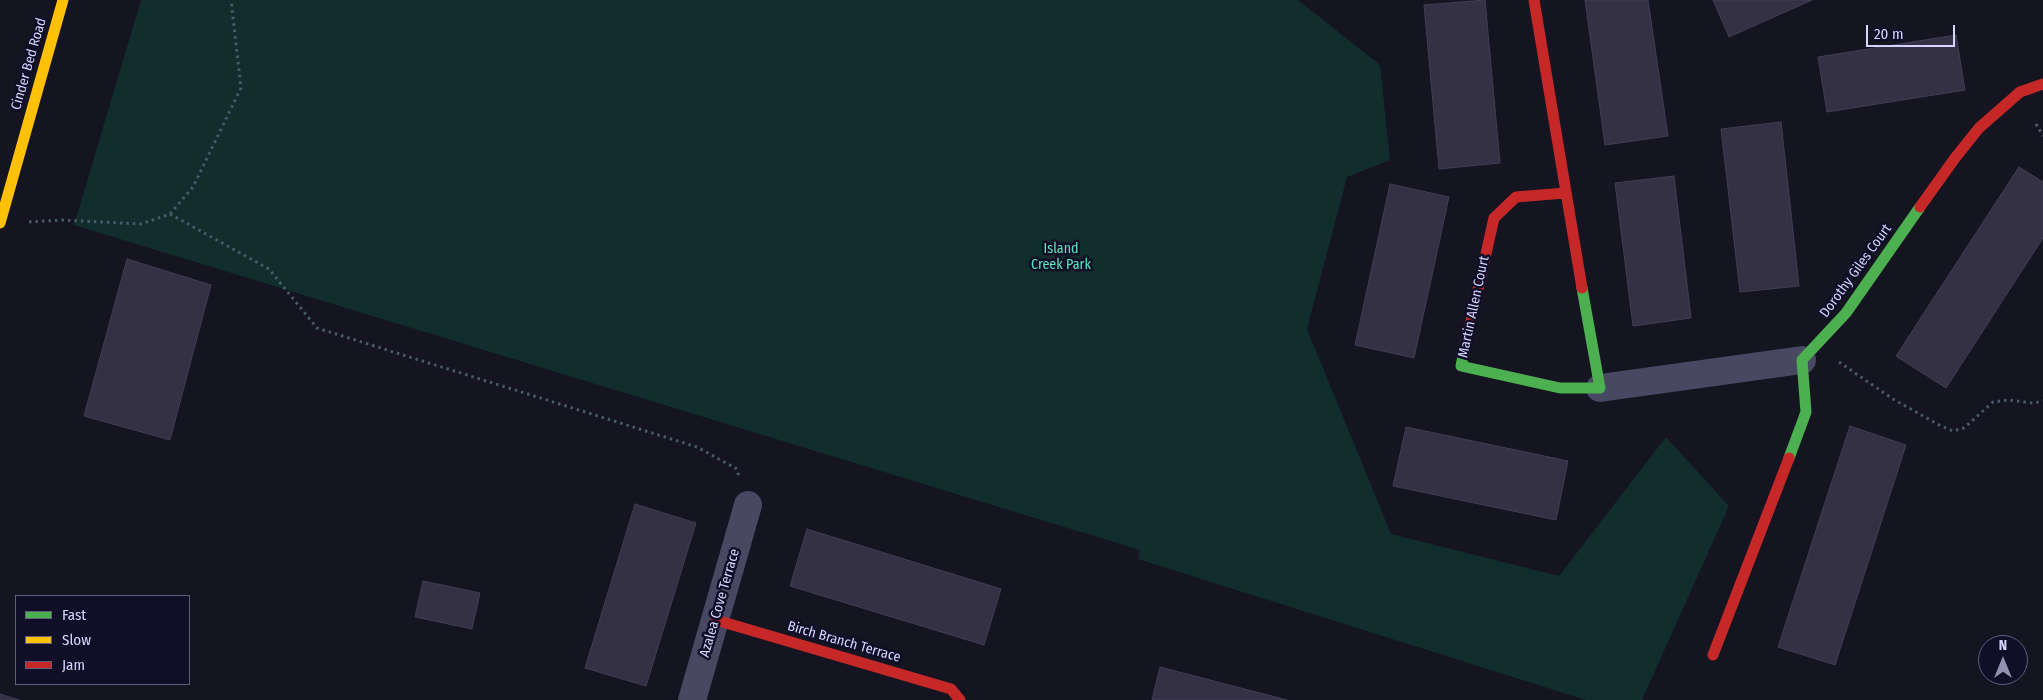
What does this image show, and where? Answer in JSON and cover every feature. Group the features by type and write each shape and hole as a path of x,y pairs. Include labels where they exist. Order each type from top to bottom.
{"street":[{"name":"Cinder Bed Road","path":"0,223 63,0"},
{"path":"1534,0 1565,193 1600,388"},
{"name":"Dorothy Giles Court","path":"1802,360 1846,313 1955,158 1979,128 2020,92 2043,84"},
{"name":"Martin Allen Court","path":"1565,193 1516,197 1494,218 1462,366 1560,388 1600,388 1802,360"},
{"path":"1713,655 1806,412 1802,360"},
{"name":"Azalea Cove Terrace","path":"692,700 748,505"},
{"name":"Birch Branch Terrace","path":"716,620 951,689 960,700"}],"path":[{"path":"27,222 62,220 140,224 170,214 193,187 241,88 231,0"},
{"path":"2036,124 2043,136"},
{"path":"170,214 222,241 269,269 317,328 697,447 736,469 748,505"},
{"path":"1802,360 1837,361 1893,399 1953,431 1964,428 1993,402 2008,400 2043,402"}],"green space":[{"name":"Island Creek Park","path":"141,0 1298,0 1380,65 1390,160 1347,177 1307,329 1391,534 1559,576 1666,437 1729,506 1642,700 1586,700 1138,559 1140,550 74,225"}],"building":[{"path":"1485,0 1500,163 1439,169 1424,5"},
{"path":"1585,0 1648,0 1668,136 1605,145"},
{"path":"1713,0 1812,0 1729,37"},
{"path":"1956,35 1965,90 1827,112 1818,57"},
{"path":"1781,122 1799,286 1740,292 1721,129"},
{"path":"2019,167 2043,182 2043,238 1946,388 1896,356"},
{"path":"1674,176 1691,318 1633,326 1615,183"},
{"path":"1390,184 1449,197 1414,358 1355,345"},
{"path":"127,259 211,285 170,440 84,416"},
{"path":"1850,426 1906,445 1835,665 1778,647"},
{"path":"1406,427 1568,461 1556,520 1393,486"},
{"path":"635,504 696,523 646,686 585,668"},
{"path":"807,529 1001,589 984,645 790,586"},
{"path":"423,581 480,593 472,629 415,617"},
{"path":"1160,667 1287,700 1152,700"},
{"path":"0,694 19,700 0,700"}],"traffic: fast":[{"path":"1789,458 1806,412 1802,360 1846,313 1920,207"},
{"path":"1464,352 1461,366 1560,388 1600,388 1582,288"}],"traffic: slow":[{"path":"0,223 63,0"}],"traffic: jam":[{"path":"1534,0 1582,288"},
{"path":"1920,207 1979,128 2020,92 2043,84"},
{"path":"1464,352 1494,218 1516,197 1565,193"},
{"path":"1713,655 1789,458"},
{"path":"716,620 951,689 960,700"}]}
